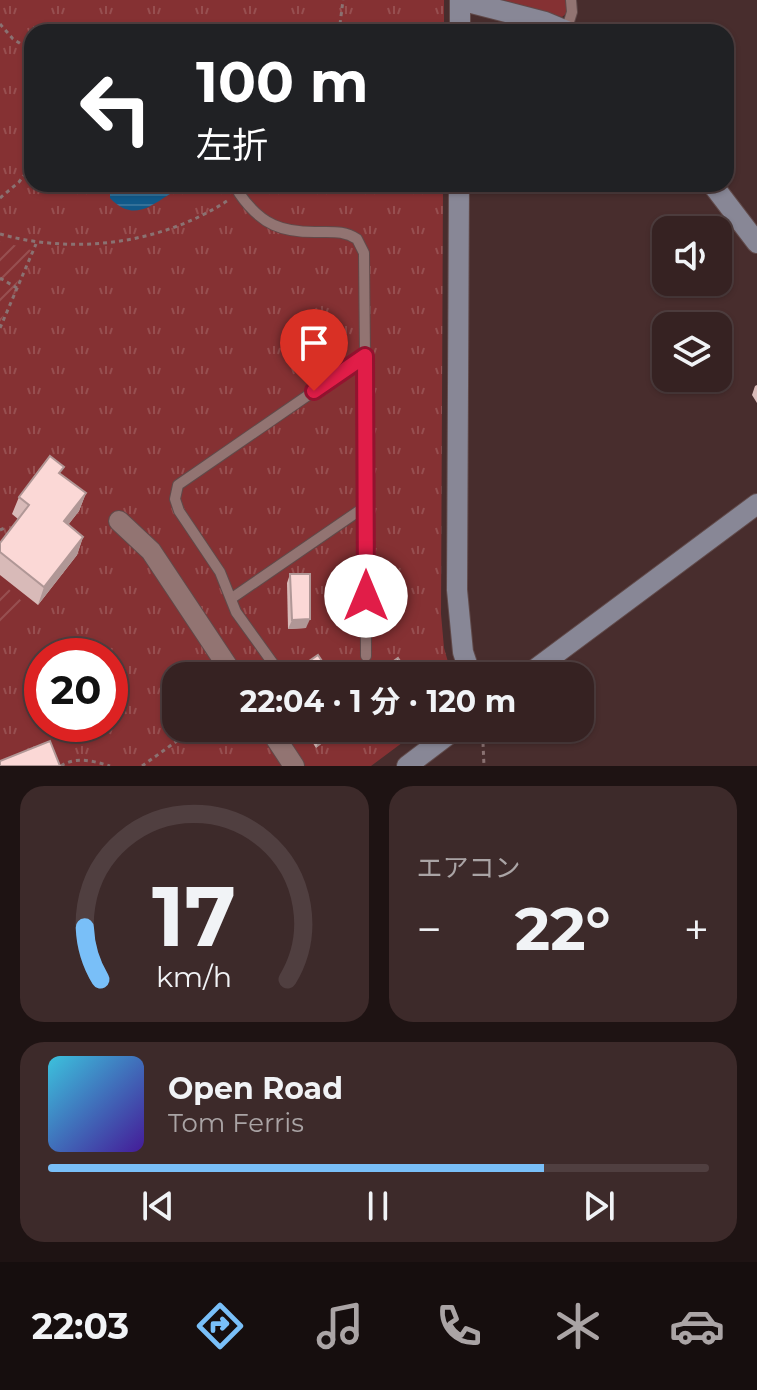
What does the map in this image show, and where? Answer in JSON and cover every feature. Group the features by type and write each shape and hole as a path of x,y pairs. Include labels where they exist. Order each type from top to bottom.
{"street":[{"path":"460,24 460,0 550,24"},
{"path":"459,192 457,590 466,662"},
{"path":"718,192 757,243"},
{"path":"545,662 757,504"},
{"path":"119,521 151,551 225,662"},
{"path":"278,742 294,766"},
{"path":"407,766 439,742"}],"lane":[{"path":"569,24 571,0"},
{"path":"239,193 260,219 269,224 309,233 339,232 357,239 364,253 366,656"},
{"path":"272,662 236,612 220,572 179,511 175,499 178,485 365,356"},
{"path":"232,598 366,506"}],"path":[{"path":"340,24 343,0"},
{"path":"0,24 24,46"},
{"path":"0,198 24,175"},
{"path":"0,234 37,243 78,244 136,238 192,220 239,193"},
{"path":"0,328 37,243"},
{"path":"0,278 17,288"},
{"path":"0,316 6,314"},
{"path":"0,530 7,527"},
{"path":"142,766 175,742"},
{"path":"483,742 484,766"},
{"path":"61,766 71,761 87,760 110,766"}],"green space":[{"path":"0,0 444,0 444,24 24,24 24,192 443,192 441,614 448,662 162,662 162,742 403,742 371,766 0,766"},
{"path":"503,0 566,0 567,13 562,17"},
{"path":"0,241 31,250 0,323"},
{"path":"0,581 27,606 0,635"}],"water":[{"path":"110,192 174,192 152,205 132,210 121,207 110,198"}],"building":[{"path":"50,456 64,467 59,473 86,493 64,521 83,537 44,587 0,552 0,543 29,505 19,497"},
{"path":"290,574 310,574 310,619 292,620"},
{"path":"318,655 323,662 308,662"},
{"path":"50,742 60,766 0,766 0,761"}],"route":[{"path":"314,391 365,356 366,596"}]}
